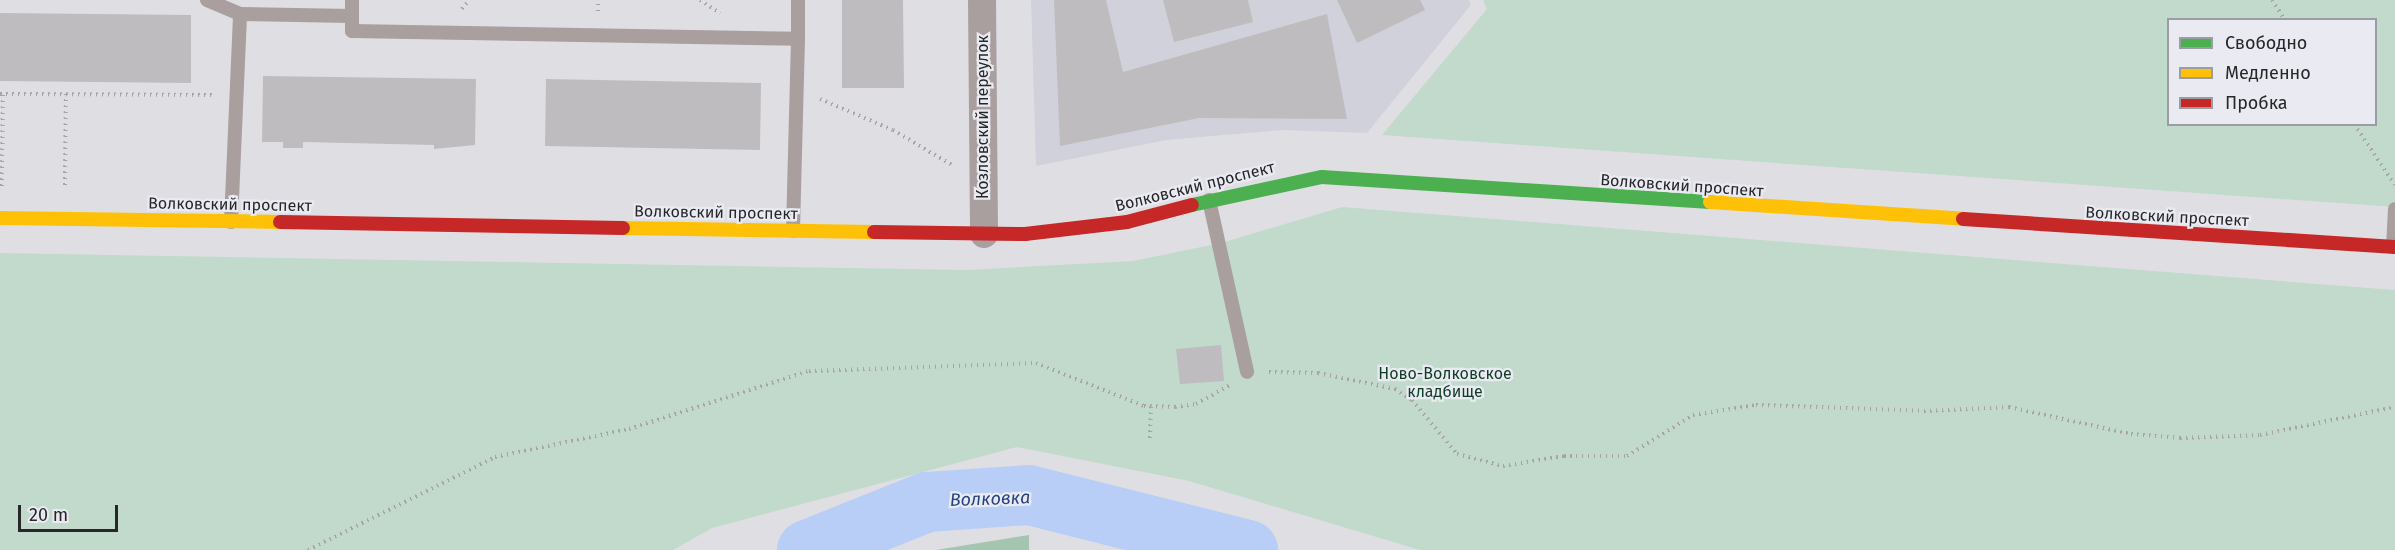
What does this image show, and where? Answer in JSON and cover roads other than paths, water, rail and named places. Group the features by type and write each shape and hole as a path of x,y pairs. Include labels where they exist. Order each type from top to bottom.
{"street":[{"name":"Козловский переулок","path":"982,0 984,234"},
{"name":"Волковский проспект","path":"0,218 984,234 1080,229 1322,177 2394,247"}],"lane":[{"path":"207,0 240,14 352,16"},
{"path":"352,0 352,31 798,39"},
{"path":"793,231 798,0"},
{"path":"231,222 240,14"},
{"path":"1209,200 1247,372"},
{"path":"2394,247 2395,209"}],"waterway":[{"name":"Волковка","path":"807,550 927,502 1029,495 1248,550"}],"park label":[{"name":"Ново-Волковское кладбище","path":"1445,383"}]}
